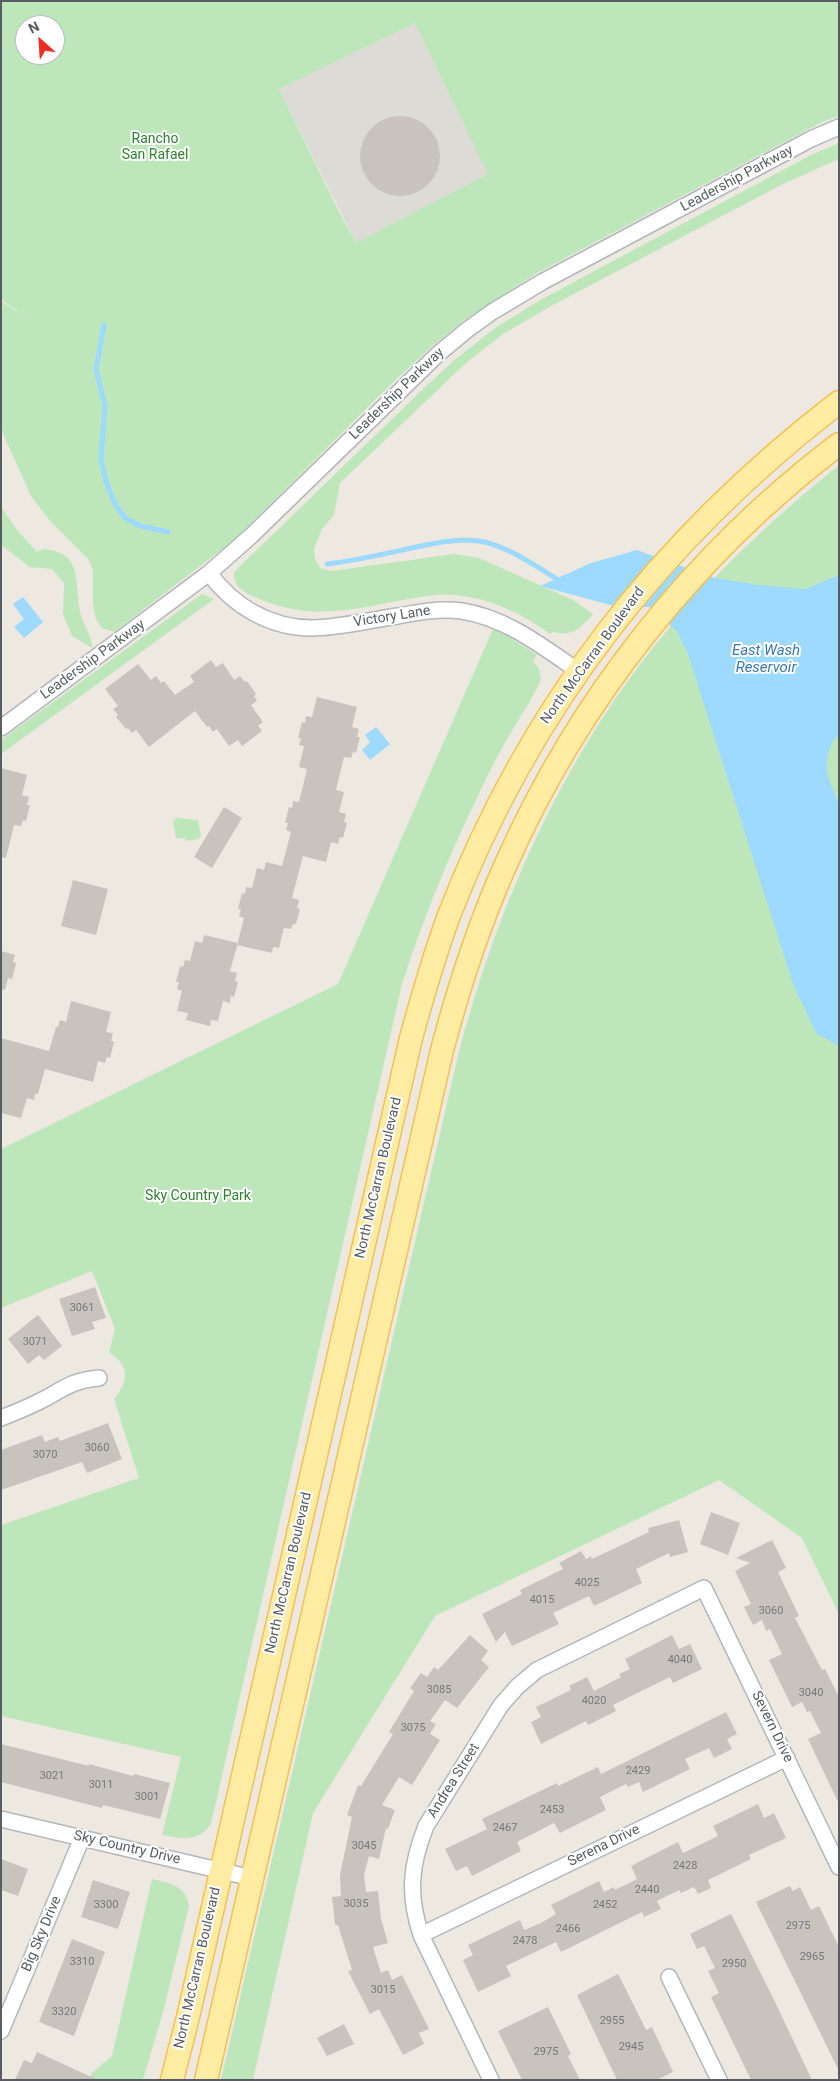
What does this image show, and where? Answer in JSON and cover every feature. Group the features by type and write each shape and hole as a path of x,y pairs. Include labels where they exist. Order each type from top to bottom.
{"main road":[{"name":"North McCarran Boulevard","path":"172,2080 409,1047 448,918 505,791 538,730 613,623 646,582 731,493 784,445 839,402"},
{"name":"North McCarran Boulevard","path":"206,2080 410,1188 457,996 479,930 506,864 535,803 576,732 632,651 700,570 770,501 839,444"},
{"path":"605,689 598,672 599,661 613,623"},
{"path":"576,732 585,684 578,671"}],"street":[{"name":"Leadership Parkway","path":"1,728 209,573 251,536 438,354 492,312 562,271 839,127"},
{"name":"Victory Lane","path":"209,573 222,591 251,612 268,620 291,626 311,628 438,610 460,611 482,615 506,624 578,671"},
{"path":"1,1418 23,1409 66,1385 83,1379 99,1378"},
{"name":"Severn Drive","path":"704,1588 839,1867"},
{"name":"Andrea Street","path":"491,2080 421,1935 416,1918 412,1892 413,1868 426,1826 501,1705 518,1686 537,1670 704,1588"},
{"name":"Serena Drive","path":"421,1935 787,1758"},
{"name":"Sky Country Drive","path":"1,1819 252,1878"},
{"name":"Big Sky Drive","path":"1,2031 82,1838"},
{"path":"669,1977 719,2080"}],"shaded area":[{"path":"415,23 489,174 356,243 279,89"}],"green space":[{"name":"Rancho San Rafael","path":"1,1 839,1 839,116 822,122 537,273 462,322 432,346 387,388 234,540 114,632 102,628 96,619 93,604 93,571 89,560 50,521 31,496 1,429 1,301 28,319 1,299","holes":["415,23 488,174 356,243 279,89"]},
{"path":"839,143 839,159 783,184 551,306 503,334 467,362 340,483 334,515 322,529 314,548 315,559 320,568 332,571 454,554 479,558 573,600 593,614 576,630 566,633 553,632 550,634 506,608 482,600 456,595 429,596 347,610 312,611 295,609 276,605 248,594 235,582 234,572 422,390 458,357 498,326 544,298 809,156"},
{"path":"839,465 839,1614 802,1538 719,1480 435,1616 313,1813 253,2080 221,2080 457,1060 493,942 541,828 569,773 601,720 636,670 675,621 733,559 774,520"},
{"path":"1,507 17,530 37,552 43,549 57,552 72,563 77,582 81,615 91,640 92,648 72,636 63,614 64,583 52,569 30,567 1,545"},
{"path":"202,594 214,599 1,754 1,740"},
{"name":"Sky Country Park","path":"493,629 537,655 533,661 539,669 541,680 496,759 469,814 444,870 402,984 211,1824 206,1830 195,1837 182,1838 162,1835 181,1757 1,1716 1,1525 139,1478 114,1399 125,1380 124,1368 116,1357 109,1352 115,1329 92,1271 1,1308 1,1149 338,984"},
{"path":"176,818 198,820 201,836 199,839 185,841 185,838 176,838 173,822"},
{"path":"152,1879 176,1886 184,1893 189,1906 163,2012 143,2080 89,2080 92,2073 112,2056"}],"water":[{"name":"East Wash Reservoir","path":"637,550 715,578 759,585 806,589 839,575 839,738 835,737 830,747 827,771 839,804 839,1046 816,1033 793,984 688,654 676,630 649,607 614,606 540,586 591,563"},
{"path":"23,597 43,622 24,638 14,627 24,619 13,604"},
{"path":"376,727 390,744 370,760 362,750 370,742 365,735"}],"building":[{"path":"400,116 415,119 428,128 437,141 440,156 437,171 428,184 415,193 400,196 385,193 372,184 363,171 360,156 363,141 372,128 385,119"},
{"path":"211,660 216,667 223,663 234,680 240,676 245,682 247,681 256,694 254,696 257,701 251,705 263,722 258,726 262,731 242,746 238,740 229,746 217,729 213,732 195,711 149,747 136,730 132,733 116,717 118,715 113,709 118,706 105,689 138,664 151,680 156,676 161,683 164,681 175,695 194,682 190,676"},
{"path":"317,697 357,707 352,727 359,729 357,737 360,737 356,753 353,752 351,758 344,757 336,790 344,792 339,812 346,814 344,822 347,823 343,838 340,837 338,844 331,842 326,862 303,856 292,898 299,900 297,908 300,909 296,924 293,924 291,929 284,928 279,948 273,947 272,953 237,945 244,918 239,916 241,909 238,909 242,893 245,894 246,887 252,888 257,868 264,870 266,862 282,866 291,832 286,830 288,823 285,823 289,807 292,808 293,801 299,802 307,769 299,767 304,746 299,745 301,738 298,738 302,722 305,723 306,716 312,717"},
{"path":"1,768 27,775 22,795 29,797 27,805 30,805 26,821 23,820 21,826 14,825 6,858 1,857"},
{"path":"224,807 242,818 212,868 194,857"},
{"path":"73,880 108,889 96,935 61,926"},
{"path":"204,935 238,943 230,971 237,973 235,981 238,982 234,997 231,996 230,1003 223,1001 218,1021 211,1020 210,1026 186,1020 188,1013 177,1011 182,991 177,989 179,982 176,982 180,966 183,967 185,960 190,961 195,941 202,943"},
{"path":"1,951 15,955 13,962 16,963 12,979 8,978 5,990 1,989"},
{"path":"71,1001 111,1012 106,1032 113,1033 111,1041 114,1042 110,1058 107,1057 105,1063 98,1061 93,1082 45,1069 38,1094 35,1094 34,1100 27,1098 21,1118 1,1113 1,1038 49,1051 60,1020 66,1022"},
{"path":"95,1287 106,1318 92,1322 95,1329 72,1336 59,1299"},
{"path":"38,1315 62,1346 44,1360 39,1355 28,1364 8,1339"},
{"path":"108,1423 122,1459 87,1473 82,1462 1,1490 1,1450 42,1435 45,1442 58,1437 60,1441"},
{"path":"711,1512 740,1523 728,1555 700,1544"},
{"path":"679,1520 688,1552 670,1557 669,1553 636,1569 642,1583 594,1606 589,1596 553,1613 559,1624 512,1646 505,1632 496,1642 482,1614 522,1594 520,1590 563,1569 559,1563 581,1551 586,1559 591,1556 592,1559 649,1532 648,1528"},
{"path":"772,1540 786,1568 778,1572 799,1616 795,1618 822,1670 825,1669 839,1697 839,1804 808,1739 821,1733 810,1711 807,1712 802,1702 792,1707 769,1660 782,1654 770,1629 766,1631 762,1620 753,1625 744,1607 751,1604 735,1571 750,1563 736,1558"},
{"path":"470,1635 488,1651 481,1660 489,1667 457,1708 445,1700 430,1721 436,1724 430,1734 440,1740 412,1785 399,1777 382,1805 395,1810 388,1829 386,1828 379,1859 369,1856 364,1875 366,1892 378,1891 381,1919 388,1943 373,1947 381,1973 388,1970 392,1980 402,1975 429,2029 419,2033 424,2044 403,2055 379,2009 370,2014 348,1971 352,1970 338,1925 335,1925 332,1897 341,1896 340,1875 352,1817 347,1815 358,1785 361,1786 393,1734 389,1732 414,1691 410,1688 421,1673 427,1677 434,1667 438,1670"},
{"path":"672,1635 679,1649 690,1644 702,1669 673,1683 670,1677 613,1705 616,1711 588,1725 586,1721 541,1744 531,1722 541,1717 536,1707 571,1690 569,1686 587,1677 594,1691 621,1677 619,1674 630,1669 625,1659"},
{"path":"726,1712 737,1734 727,1739 732,1749 714,1758 709,1748 685,1759 690,1769 643,1792 639,1782 628,1787 626,1784 600,1797 606,1810 560,1833 554,1823 517,1842 521,1851 472,1876 467,1866 456,1871 445,1849 487,1829 482,1819 557,1783 558,1786 598,1767 601,1774"},
{"path":"1,1744 89,1766 89,1764 133,1776 134,1774 170,1783 160,1819 103,1805 102,1808 1,1782"},
{"path":"758,1804 764,1818 774,1813 786,1838 749,1855 751,1859 708,1880 711,1888 698,1894 694,1887 681,1893 679,1890 657,1901 661,1909 644,1917 642,1912 561,1952 556,1942 506,1966 511,1976 478,1992 463,1960 473,1955 468,1945 520,1920 524,1930 541,1923 556,1914 551,1905 599,1881 604,1892 614,1887 615,1890 637,1879 631,1866 678,1842 683,1853 718,1836 713,1826"},
{"path":"1,1859 28,1869 18,1896 1,1890"},
{"path":"93,1880 130,1892 118,1929 81,1917"},
{"path":"790,1886 793,1891 800,1887 811,1910 819,1906 839,1947 839,2071 756,1902"},
{"path":"731,1914 812,2080 751,2080 711,1997 719,1993 708,1971 715,1968 704,1946 697,1949 690,1934"},
{"path":"72,1939 105,1952 74,2036 39,2022"},
{"path":"618,1974 646,2030 652,2027 673,2072 657,2080 617,2080 577,1995"},
{"path":"548,2007 571,2054 568,2056 580,2080 522,2080 498,2031"},
{"path":"344,2024 354,2044 327,2056 317,2038"},
{"path":"37,2052 98,2080 15,2080 24,2060 32,2063"}],"waterway":[{"path":"104,325 96,369 105,406 101,460 106,481 115,504 125,518 140,526 168,532"},
{"path":"327,564 357,560 425,545 470,540 490,543 500,547 562,582"}]}
